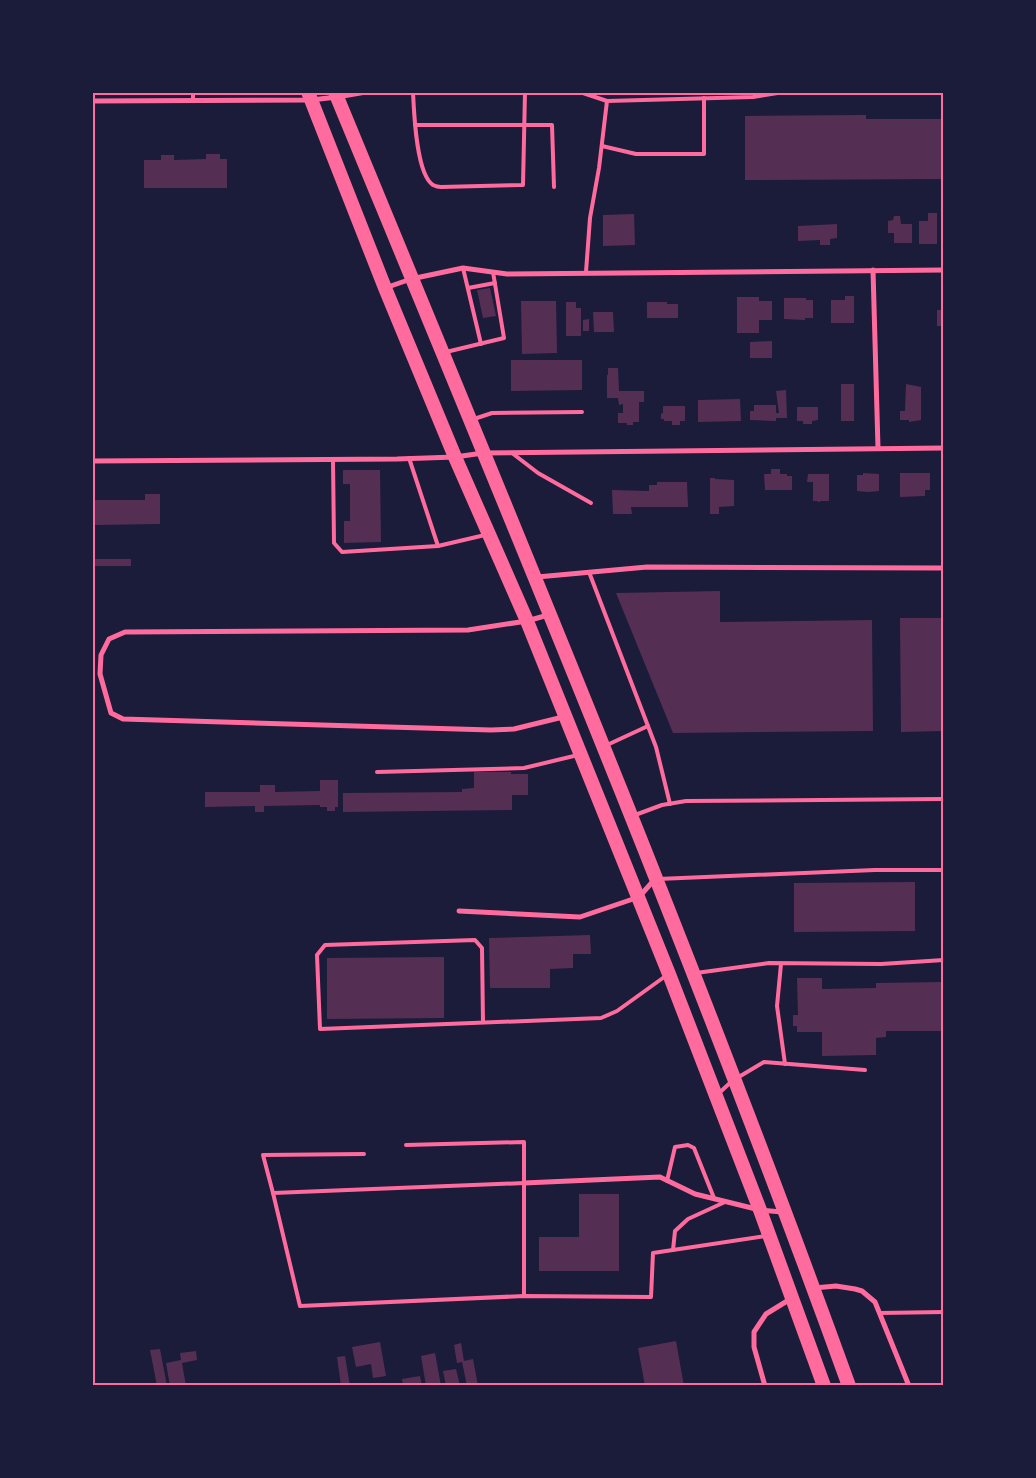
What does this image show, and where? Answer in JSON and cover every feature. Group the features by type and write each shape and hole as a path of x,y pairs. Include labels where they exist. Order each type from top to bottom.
{"highway":[{"path":"336,95 550,615 694,973 814,1288 849,1386"},
{"path":"310,96 385,288 455,457 527,621 639,897 760,1210 824,1386"}],"street":[{"path":"92,101 193,100 336,95 366,92"},
{"path":"385,288 411,279 463,268 507,274 944,270"},
{"path":"873,270 878,448"},
{"path":"92,461 333,460 455,457 483,453 944,448"},
{"path":"534,577 647,567 944,568"},
{"path":"550,615 527,621 468,630 125,632 109,639 101,655 100,674 111,713 120,718 491,730 514,729 566,716"},
{"path":"459,911 580,917 639,897 655,879"},
{"path":"524,1183 660,1177 695,1194 760,1210 785,1212"},
{"path":"814,1288 836,1286 862,1291 875,1302 909,1386"},
{"path":"765,1386 754,1347 754,1332 766,1314 792,1298"}],"lane":[{"path":"193,92 193,100"},
{"path":"413,92 415,125 425,173 428,180 434,186 441,187 523,185 525,92"},
{"path":"580,92 607,101 754,97 784,92"},
{"path":"602,146 636,154 704,154 704,98"},
{"path":"586,272 590,218 602,146 607,101"},
{"path":"415,125 552,124 554,187"},
{"path":"463,268 481,344"},
{"path":"442,354 504,338 493,272"},
{"path":"468,288 495,283"},
{"path":"469,420 492,413 582,412"},
{"path":"512,453 538,473 591,503"},
{"path":"410,458 438,546"},
{"path":"333,460 334,542 342,552 438,546 489,534"},
{"path":"589,572 660,759 670,804"},
{"path":"602,747 648,726"},
{"path":"377,772 524,768 581,754"},
{"path":"630,817 662,805 686,801 944,799"},
{"path":"655,879 875,870 944,870"},
{"path":"483,1022 482,948 475,940 325,945 317,955 320,1029 601,1018 617,1010 669,974"},
{"path":"694,973 769,964 881,964 944,960"},
{"path":"781,964 777,1006 785,1064"},
{"path":"715,1096 735,1079 764,1062 865,1070"},
{"path":"406,1145 524,1142 524,1296"},
{"path":"667,1181 675,1147 688,1145 694,1148 714,1198"},
{"path":"364,1154 263,1154 300,1306 524,1296 651,1297 653,1253 769,1236"},
{"path":"273,1193 524,1183"},
{"path":"673,1250 675,1231 688,1219 726,1202"},
{"path":"880,1313 944,1312"}],"building":[{"path":"866,115 866,119 944,119 944,179 745,180 745,116"},
{"path":"206,154 220,154 220,159 227,159 227,188 144,188 144,160 161,160 161,155 174,155 174,160 206,159"},
{"path":"928,213 937,213 937,244 919,244 919,221 928,221"},
{"path":"634,214 635,245 603,246 603,215"},
{"path":"894,216 900,216 901,224 912,224 912,243 894,243 894,233 888,233 888,221 893,220"},
{"path":"837,224 837,238 830,239 830,245 820,245 820,240 798,241 798,226"},
{"path":"490,288 496,316 483,318 477,290"},
{"path":"845,296 854,296 854,323 831,323 831,300 845,300"},
{"path":"737,297 759,297 759,301 772,301 772,320 759,320 759,333 737,333"},
{"path":"784,298 806,298 806,300 813,300 813,318 805,318 805,320 784,319"},
{"path":"521,301 556,301 557,353 522,354"},
{"path":"566,302 576,302 576,308 581,308 581,336 566,336"},
{"path":"647,302 678,304 678,318 647,318"},
{"path":"937,310 944,310 944,326 937,326"},
{"path":"593,312 613,312 614,332 594,332"},
{"path":"589,319 589,331 583,331 583,320"},
{"path":"772,341 772,358 750,358 750,342"},
{"path":"511,360 582,360 582,390 511,391"},
{"path":"608,368 618,368 619,391 644,391 644,402 639,402 639,422 633,422 633,425 618,423 618,413 623,413 623,404 619,405 618,398 607,398"},
{"path":"841,384 854,384 854,421 841,421"},
{"path":"906,384 921,387 921,420 909,422 909,420 900,420 900,411 905,411"},
{"path":"786,390 787,418 776,418 776,421 750,420 750,411 754,411 754,405 776,405 776,413 779,413 776,391"},
{"path":"740,399 741,421 698,422 698,400"},
{"path":"663,406 685,406 685,421 680,421 680,425 672,425 672,421 661,419"},
{"path":"797,407 818,407 818,420 812,421 812,424 803,424 803,421 797,421"},
{"path":"771,469 780,469 780,474 792,476 792,490 765,490 764,474 771,474"},
{"path":"343,470 380,470 381,542 344,543 344,521 350,521 350,484 343,484"},
{"path":"863,473 879,474 879,491 857,491 857,475 863,475"},
{"path":"900,473 930,473 930,490 925,490 925,496 900,497"},
{"path":"808,474 829,474 829,501 813,501 813,482 807,482"},
{"path":"710,478 734,480 734,506 719,507 719,514 710,514"},
{"path":"657,482 687,482 688,507 631,507 632,514 613,514 612,490 649,491 649,485 657,485"},
{"path":"145,494 160,494 160,524 95,525 95,500 145,500"},
{"path":"95,559 131,559 131,566 95,566"},
{"path":"720,591 720,622 872,620 873,731 673,733 616,593"},
{"path":"900,618 944,618 944,731 901,732"},
{"path":"474,772 528,774 528,795 512,795 512,810 343,812 343,793 462,792 462,789 474,788"},
{"path":"320,780 338,780 338,807 335,807 335,811 327,811 327,807 320,807 320,805 264,806 264,812 255,812 255,806 205,807 205,792 260,792 260,785 275,785 275,792 320,791"},
{"path":"915,882 915,931 794,932 794,883"},
{"path":"590,935 591,954 573,954 573,968 550,969 550,988 490,988 489,938"},
{"path":"444,957 444,1018 327,1019 327,958"},
{"path":"797,978 822,978 822,989 876,988 876,983 944,982 944,1031 886,1031 886,1037 876,1038 876,1055 822,1056 822,1032 797,1032 797,1026 793,1026 793,1015 798,1015"},
{"path":"579,1194 619,1194 619,1271 539,1271 539,1237 579,1237"},
{"path":"676,1341 684,1386 645,1386 638,1348"},
{"path":"380,1342 386,1376 373,1378 371,1364 356,1367 352,1347"},
{"path":"461,1343 464,1361 473,1359 478,1386 467,1386 462,1362 457,1363 454,1345"},
{"path":"160,1349 167,1386 157,1386 150,1350"},
{"path":"196,1351 197,1360 182,1363 186,1386 170,1386 166,1363 181,1360 180,1353"},
{"path":"435,1353 441,1386 426,1386 421,1356"},
{"path":"345,1356 350,1386 341,1386 337,1357"},
{"path":"456,1369 460,1386 446,1386 443,1371"},
{"path":"420,1376 422,1386 403,1386 402,1379"}]}
